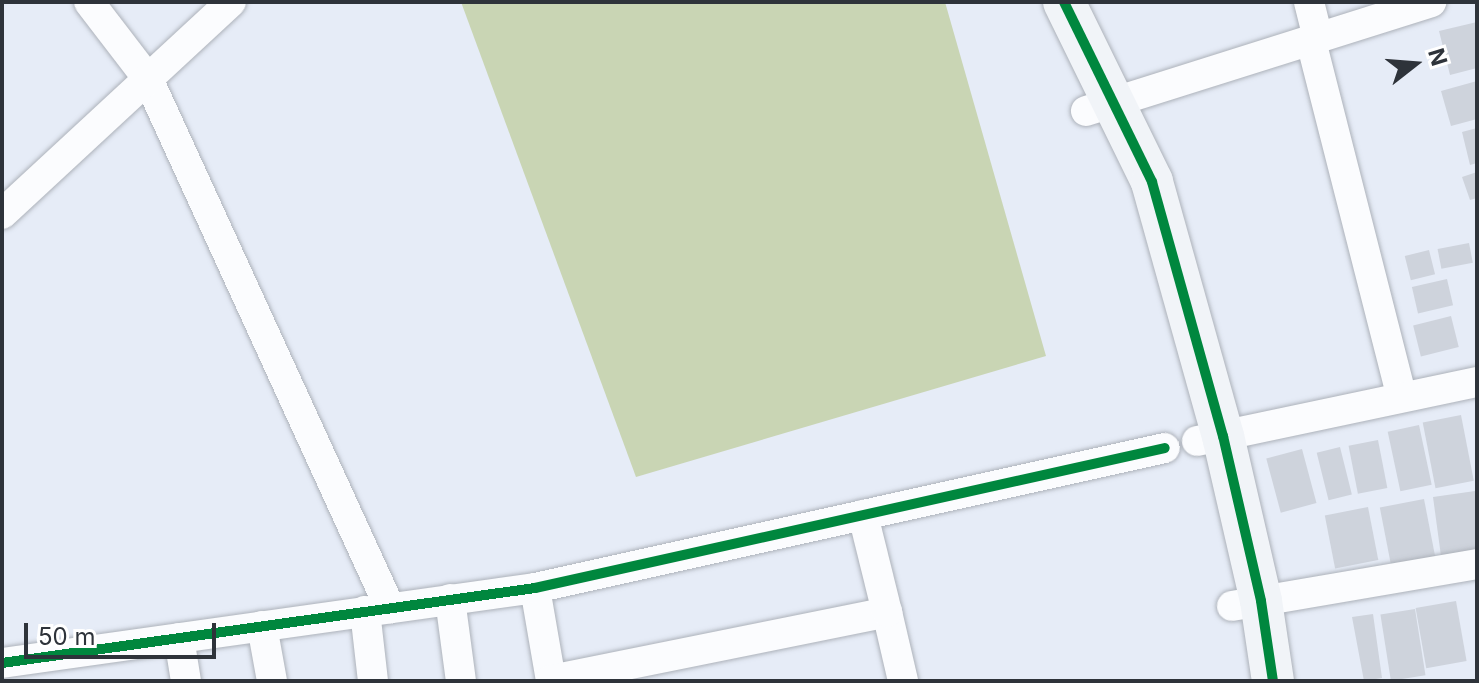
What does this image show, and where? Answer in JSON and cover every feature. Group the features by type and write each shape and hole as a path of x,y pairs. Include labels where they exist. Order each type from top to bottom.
{"street":[{"path":"89,2 148,79 377,610 373,681"},
{"path":"2,214 231,2"},
{"path":"1037,2 1098,106 1152,182 1168,289 1197,392 1195,442 1273,681"},
{"path":"1064,2 1098,106"},
{"path":"1309,2 1315,40 1402,397"},
{"path":"1098,106 1431,2"},
{"path":"8,668 179,638 535,588 1477,382"},
{"path":"863,515 903,681"},
{"path":"1247,604 1477,564"},
{"path":"535,588 551,680 887,612"},
{"path":"450,599 461,681"},
{"path":"1246,681 1247,604"},
{"path":"262,626 272,681"},
{"path":"179,638 186,681"}],"green space":[{"path":"461,2 945,2 1046,356 636,477"}],"building":[{"path":"1477,22 1477,68 1450,75 1439,31"},
{"path":"1477,81 1477,119 1451,126 1441,91"},
{"path":"1477,128 1477,163 1470,165 1462,132"},
{"path":"1477,172 1477,198 1470,200 1462,177"},
{"path":"1469,243 1473,263 1441,269 1438,249"},
{"path":"1429,250 1435,274 1411,280 1405,256"},
{"path":"1447,279 1453,305 1418,313 1412,287"},
{"path":"1451,316 1459,347 1421,356 1413,325"},
{"path":"1461,415 1474,481 1436,488 1423,422"},
{"path":"1419,425 1432,485 1400,491 1388,432"},
{"path":"1378,440 1387,488 1358,494 1349,446"},
{"path":"1340,447 1352,495 1329,500 1317,453"},
{"path":"1302,449 1316,503 1281,513 1266,459"},
{"path":"1475,491 1477,551 1441,556 1433,497"},
{"path":"1424,499 1435,556 1391,565 1380,508"},
{"path":"1368,507 1378,560 1335,568 1325,515"},
{"path":"1456,601 1467,661 1426,668 1416,608"},
{"path":"1415,609 1425,675 1391,681 1380,614"},
{"path":"1373,614 1382,678 1364,681 1352,617"}],"cycle path":[{"path":"1064,2 1152,182 1223,436 1261,601 1273,681"},
{"path":"2,663 535,588 1165,448"}]}
